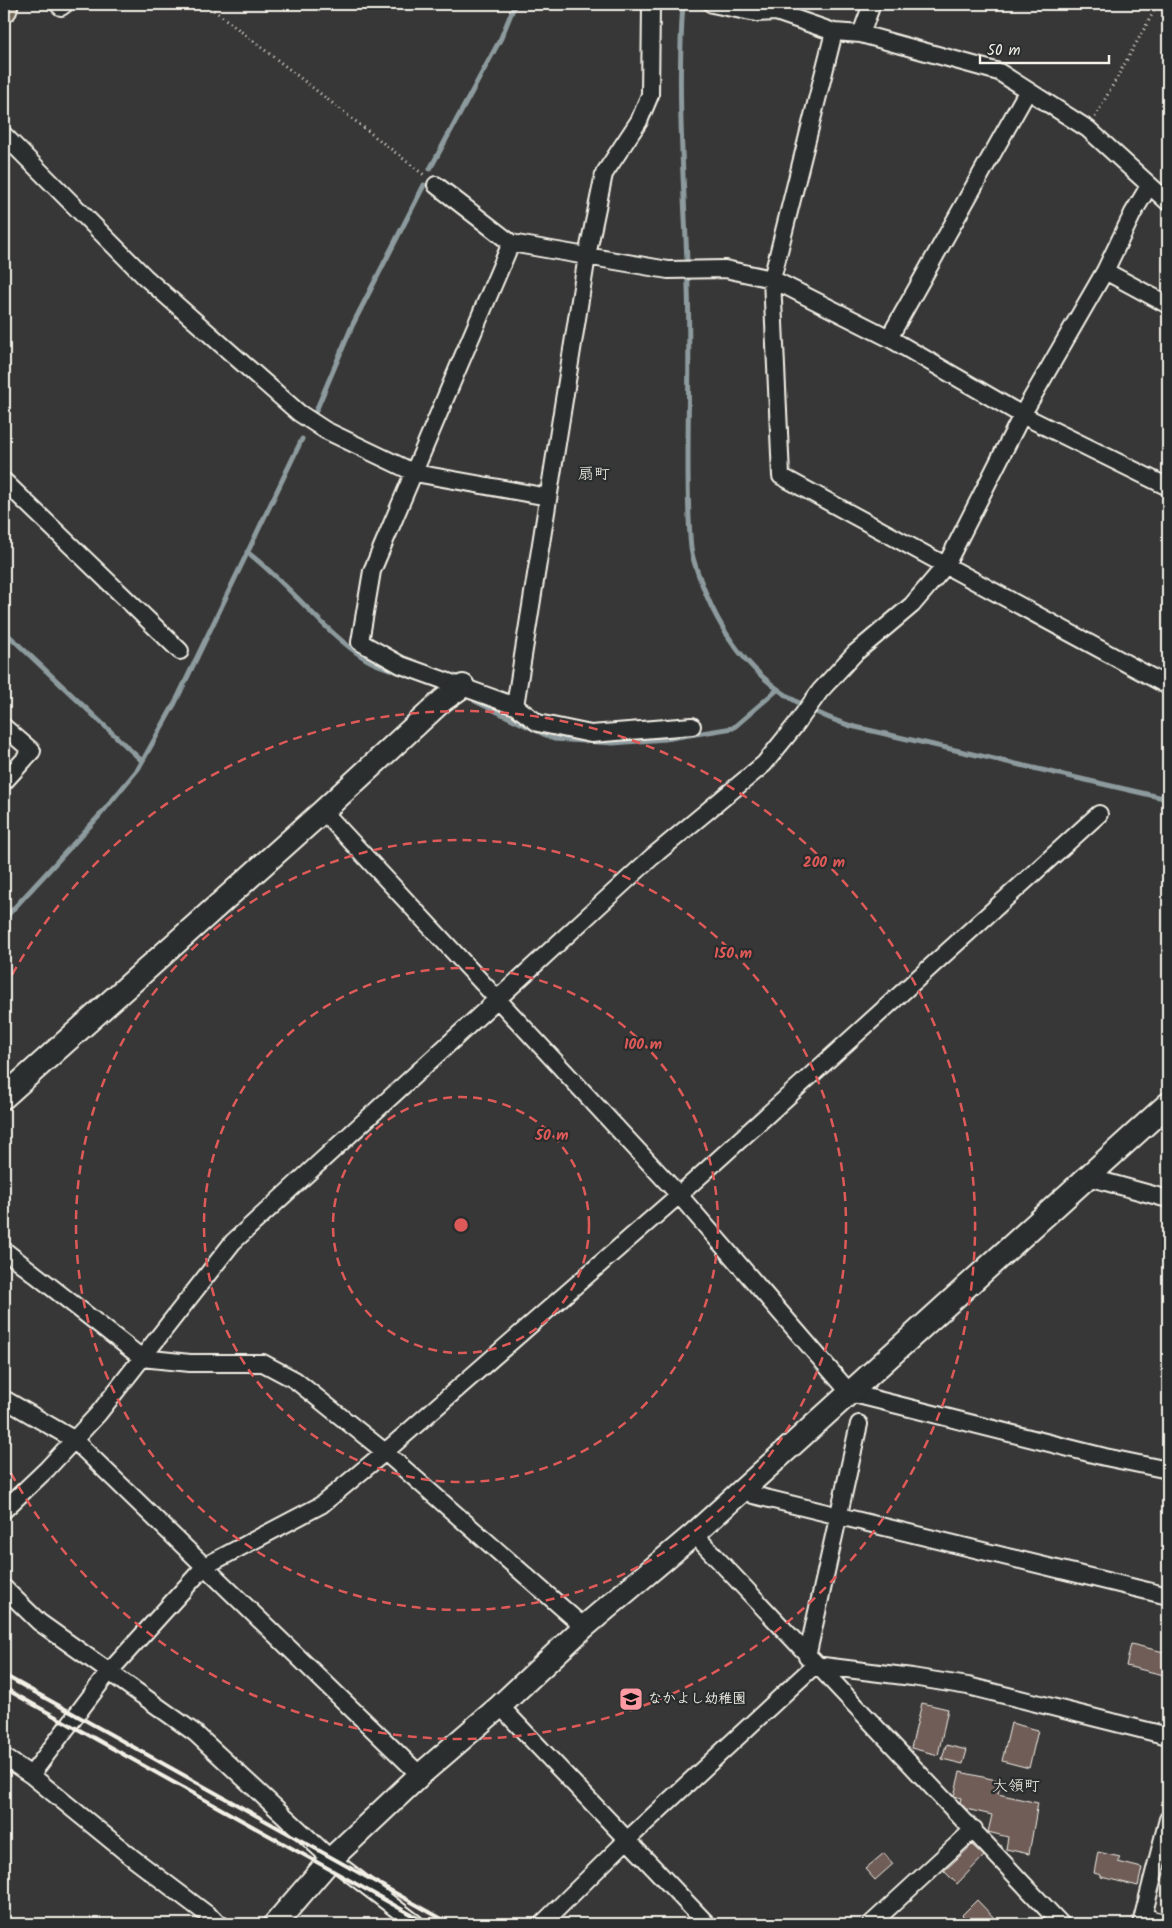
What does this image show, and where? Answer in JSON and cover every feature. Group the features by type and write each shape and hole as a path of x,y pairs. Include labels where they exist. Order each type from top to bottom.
{"main road":[{"path":"4,9 5,4"}],"street":[{"path":"58,4 62,7 64,4"},
{"path":"515,706 587,256 604,174 639,121 650,94 651,4"},
{"path":"712,4 756,13 778,8 834,32 861,34 999,72 1027,92 1088,129 1168,202"},
{"path":"861,34 872,4"},
{"path":"834,32 772,279 781,476 1168,686"},
{"path":"889,338 1027,92"},
{"path":"4,135 145,277 299,413 325,430 415,474 548,497"},
{"path":"436,185 511,243 668,270 725,269 772,279 889,338 1022,415 1168,487"},
{"path":"4,1510 47,1469 98,1414 233,1242 652,857 764,764 820,691 855,653 912,605 946,566 1022,415 1105,271 1133,213 1149,186"},
{"path":"511,243 415,474 372,571 360,642 401,665 515,706 538,722 591,734 692,726"},
{"path":"1105,271 1168,305"},
{"path":"4,480 180,651"},
{"path":"4,1098 324,811 443,700 463,686"},
{"path":"4,727 32,750 4,782"},
{"path":"324,811 679,1195 850,1393 1105,1457 1168,1470"},
{"path":"31,1775 108,1672 204,1566 321,1505 385,1452 679,1195 1099,814"},
{"path":"275,1924 330,1859 420,1775 500,1706 584,1627 694,1534 1168,1104"},
{"path":"1088,1178 1168,1199"},
{"path":"4,1250 142,1358 190,1363 263,1363 295,1380 385,1452 584,1627"},
{"path":"4,1399 73,1439 420,1775"},
{"path":"542,1924 811,1661 859,1424"},
{"path":"746,1487 753,1495 1168,1596"},
{"path":"694,1534 811,1661 974,1829 1061,1924"},
{"path":"4,1588 39,1622 195,1733 330,1859 416,1924"},
{"path":"811,1661 968,1686 1168,1736"},
{"path":"500,1706 707,1924"},
{"path":"4,1757 31,1775 220,1924"},
{"path":"1142,1918 1168,1819"},
{"path":"871,1924 974,1829"}],"lane":[{"path":"1142,1918 1168,1918"}],"path":[{"path":"206,4 436,185"},
{"path":"1088,129 1158,4"}],"building":[{"path":"1131,1644 1168,1653 1168,1676 1126,1666"},
{"path":"922,1703 948,1709 938,1755 911,1748"},
{"path":"1011,1723 1038,1730 1029,1768 1002,1761"},
{"path":"946,1745 967,1750 963,1764 942,1759"},
{"path":"960,1772 1001,1781 998,1794 1038,1803 1029,1854 1006,1849 1008,1837 988,1832 992,1815 966,1809 960,1802 961,1798 954,1796"},
{"path":"972,1845 984,1856 957,1884 944,1871"},
{"path":"1098,1852 1120,1857 1118,1862 1142,1868 1138,1886 1101,1877 1101,1875 1094,1873"},
{"path":"884,1853 893,1864 875,1880 865,1869"},
{"path":"977,1900 1000,1924 971,1924 962,1915"}],"waterway":[{"path":"430,169 501,38 515,4"},
{"path":"683,4 680,74 689,309 688,482 690,537 693,559 701,583 717,618 746,660 763,677 782,692 826,717 851,726 1168,799"},
{"path":"315,413 352,326 424,185"},
{"path":"4,919 100,815 138,769 175,703 302,439"},
{"path":"247,552 277,578 334,635 370,661 398,672"},
{"path":"4,631 142,761"},
{"path":"475,701 554,739 613,743 665,739 733,728 777,690"}],"railway":[{"path":"4,1675 451,1924"},
{"path":"4,1688 428,1924"}],"place":[{"name":"なかよし幼稚園","path":"631,1699"}],"district":[{"name":"扇町","path":"594,474"},
{"name":"大領町","path":"1016,1786"}]}
